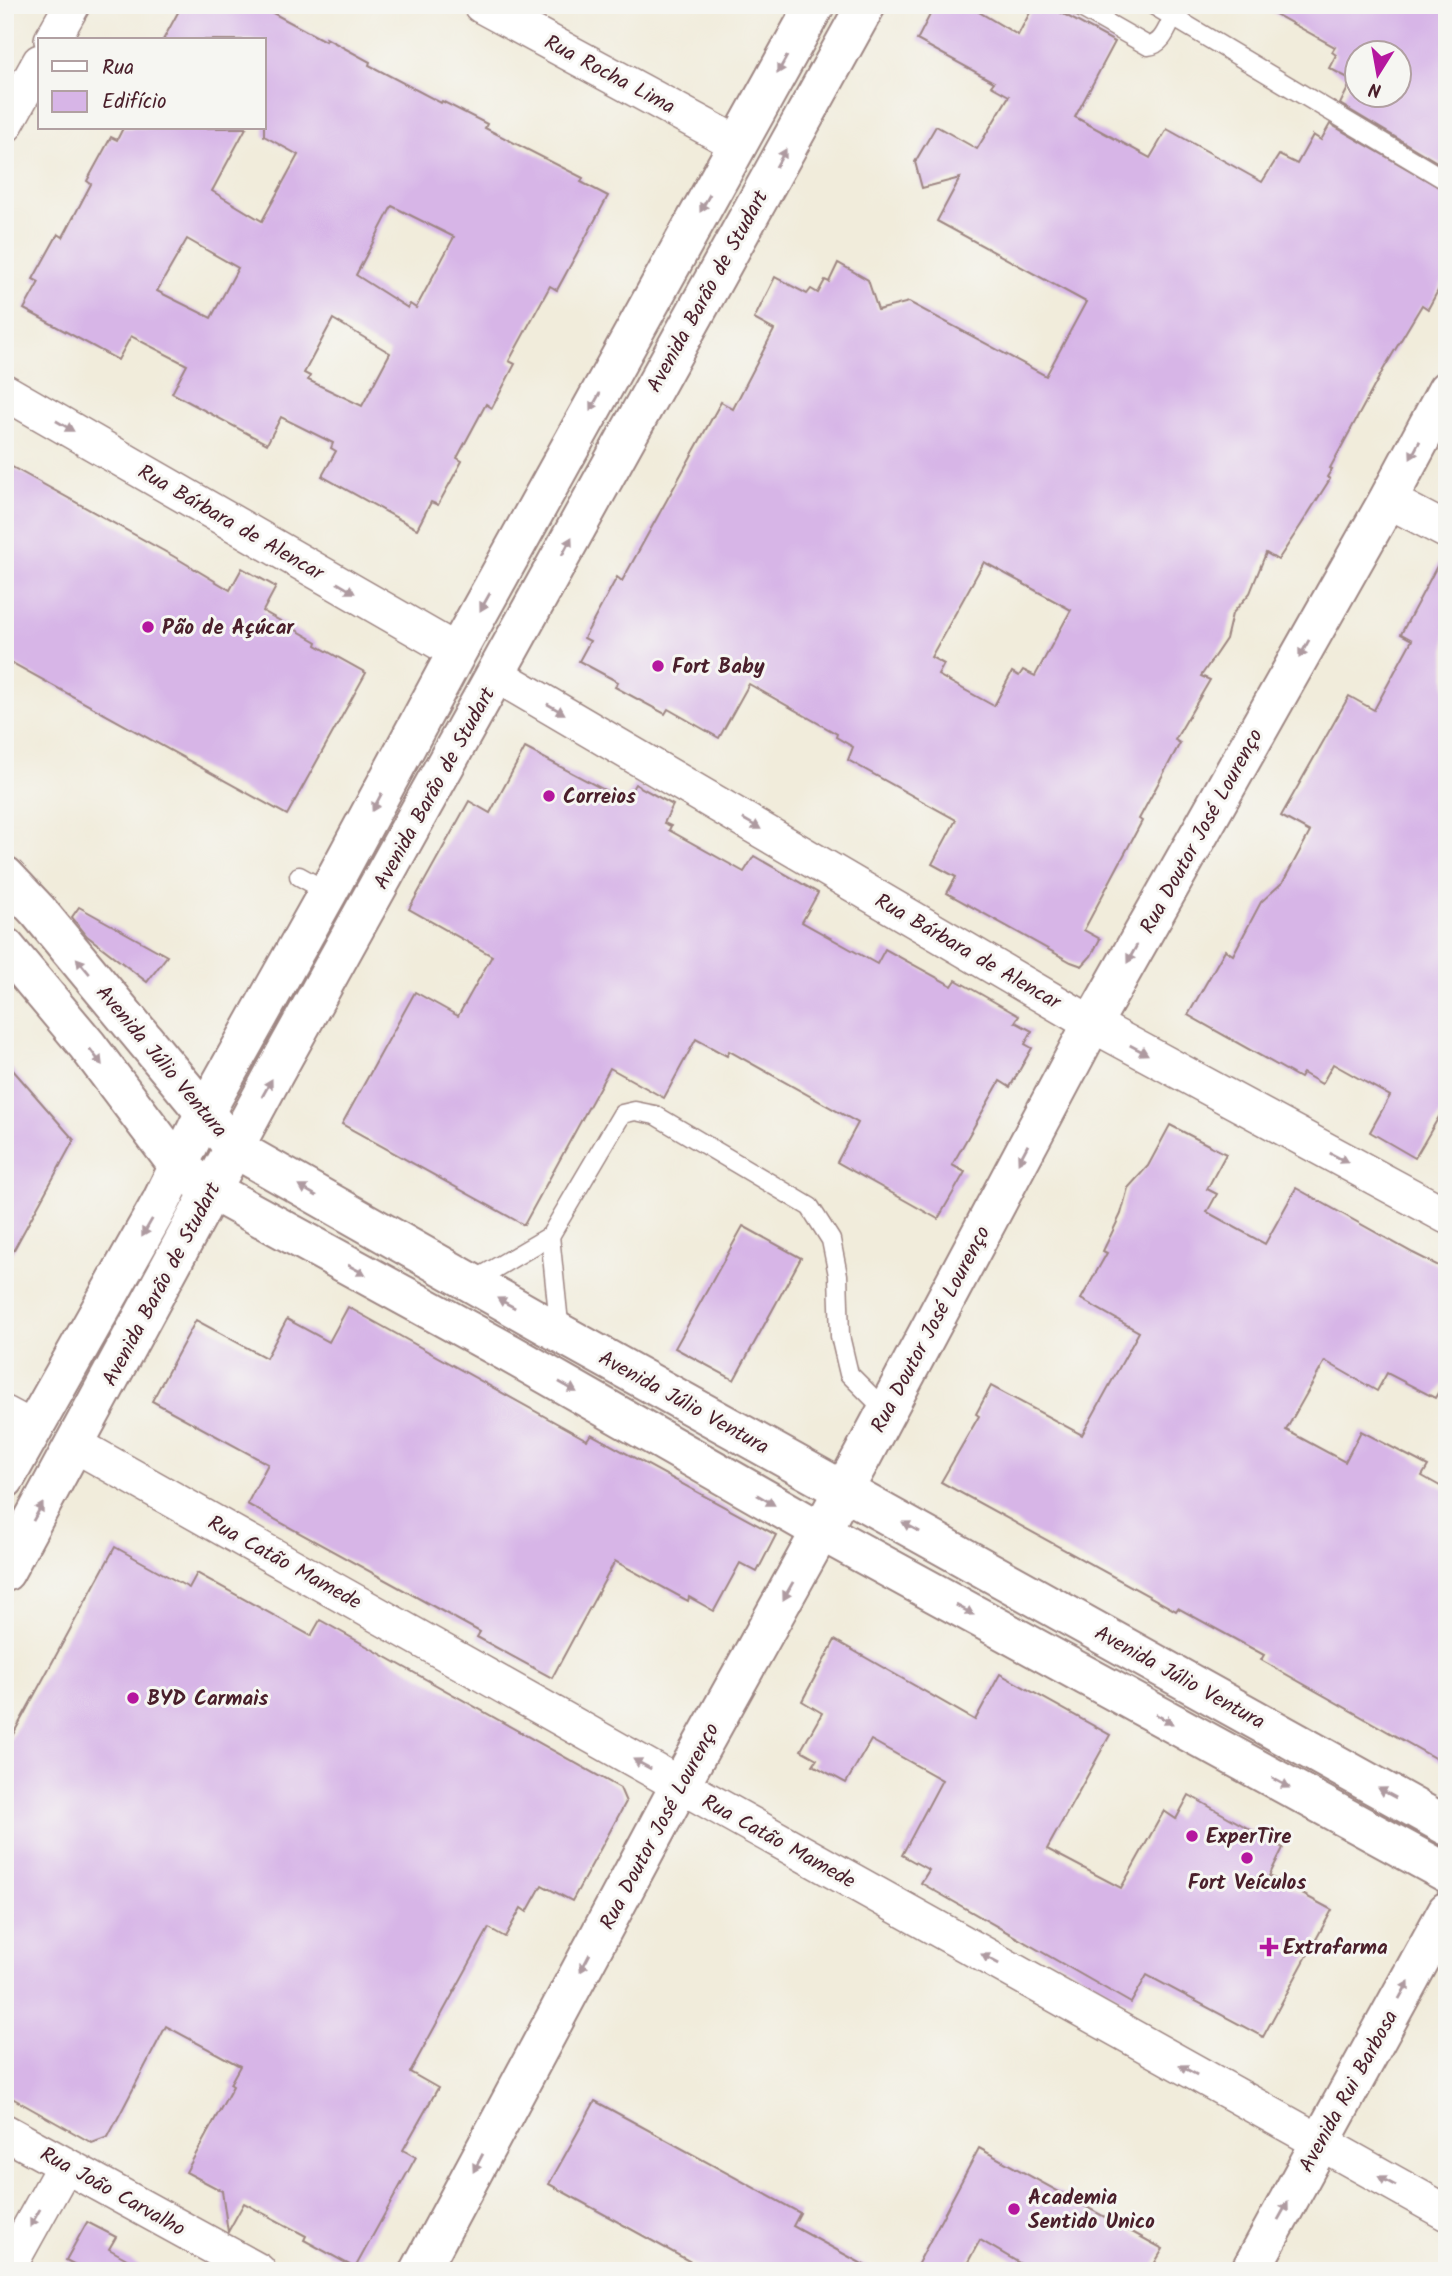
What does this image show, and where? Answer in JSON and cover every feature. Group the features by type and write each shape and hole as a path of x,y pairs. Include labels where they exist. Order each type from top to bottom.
{"main road":[{"name":"Avenida Barão de Studart","path":"5,1479 19,1421 179,1167 314,884 457,652 815,5"},
{"name":"Avenida Barão de Studart","path":"5,1572 76,1445 234,1148 866,5"},
{"name":"Rua Doutor José Lourenço","path":"420,2271 680,1785 844,1489 1092,1024 1388,500 1447,390"},
{"name":"Avenida Júlio Ventura","path":"5,877 46,922 234,1148 470,1283 1447,1826"},
{"name":"Avenida Júlio Ventura","path":"5,947 87,1045 179,1167 211,1190 509,1353 821,1531 1447,1873"},
{"name":"Avenida Rui Barbosa","path":"1250,2271 1447,1911"}],"street":[{"path":"53,38 72,5"},
{"name":"Rua Rocha Lima","path":"481,5 738,144"},
{"path":"5,125 23,76"},
{"name":"Rua Bárbara de Alencar","path":"5,392 457,652"},
{"path":"1388,500 1447,531"},
{"name":"Rua Bárbara de Alencar","path":"497,675 1092,1024 1447,1216"},
{"name":"Rua Catão Mamede","path":"76,1445 1447,2213"},
{"name":"Rua João Carvalho","path":"5,2132 258,2271"},
{"path":"6,2271 65,2165"}],"lane":[{"path":"1076,5 1148,46 1156,45 1160,41 1173,17"},
{"path":"1153,5 1447,181"},
{"path":"470,1283 550,1236 622,1114 635,1111 655,1115 810,1207 831,1240 838,1275 840,1336 849,1374 886,1411"},
{"path":"550,1236 560,1333"}],"building":[{"path":"182,5 258,5 325,41 326,38 370,62 369,65 441,103 442,101 487,124 485,128 583,178 581,182 608,196 557,290 550,286 509,361 515,364 492,408 486,404 457,458 462,461 438,505 431,502 417,529 322,476 336,451 331,448 333,443 281,417 267,444 172,393 187,365 131,336 118,360 24,309 39,282 33,279 58,234 63,237 91,184 87,181 111,137 117,140 122,130 245,130 212,191 262,221 298,155 264,136 266,38 164,38","holes":["392,206 454,237 416,308 410,304 408,308 356,275","187,239 238,268 211,318 157,291","333,319 390,353 362,406 308,380 310,376 304,373"]},
{"path":"935,5 967,5 1018,35 1034,5 1047,5 1115,42 1075,117 1150,158 1167,129 1262,182 1279,155 1297,164 1313,135 1321,140 1330,124 1447,192 1447,274 1428,309 1422,305 1383,370 1330,468 1332,469 1327,477 1330,479 1301,525 1278,560 1266,553 1250,593 1232,614 1226,639 1201,676 1210,680 1175,740 1180,743 1084,930 1100,939 1082,966 947,893 956,877 932,864 956,820 848,760 853,747 836,737 837,734 749,684 719,738 668,709 665,714 615,687 618,682 579,661 590,641 584,638 617,577 622,581 721,402 733,409 774,330 754,319 775,277 807,294 811,289 818,293 825,280 829,282 838,263 868,280 878,310 909,302 1046,376 1086,302 937,221 960,178 922,188 915,162 936,126 977,149 1009,96 991,86 994,82 917,40","holes":["984,562 1071,610 1035,676 1023,670 1019,676 1012,672 994,706 938,675 944,664 931,657"]},
{"path":"1259,5 1447,5 1447,168 1347,108 1414,108 1414,38 1344,38 1344,76 1329,68 1336,55 1332,52 1335,47"},
{"name":"Pão de Açúcar","path":"5,463 230,590 242,568 276,587 263,611 366,673 287,815 5,659"},
{"path":"1445,551 1447,1103 1415,1158 1370,1132 1390,1096 1333,1064 1322,1084 1303,1073 1300,1078 1188,1015 1225,950 1233,955 1261,902 1283,882 1310,832 1281,816 1349,696 1374,710 1412,640 1401,634"},
{"path":"525,748 625,801 635,784 673,805 664,823 671,826 669,830 744,872 754,856 818,893 802,922 877,964 885,949 952,986 956,980 1019,1016 1015,1022 1032,1031 1025,1044 1032,1048 1010,1087 1000,1081 952,1165 965,1172 938,1219 837,1162 858,1123 729,1051 727,1056 696,1039 664,1098 610,1068 524,1225 342,1124 415,992 458,1016 492,956 409,909 469,801 490,813"},
{"path":"79,907 167,956 147,982 87,936 72,917"},
{"path":"5,1061 74,1140 5,1266"},
{"path":"1170,1125 1226,1154 1207,1189 1217,1194 1207,1212 1265,1244 1296,1188 1447,1270 1447,1377 1435,1398 1387,1373 1377,1391 1325,1361 1286,1430 1345,1462 1361,1431 1428,1466 1422,1476 1447,1490 1447,1765 1261,1660 1264,1655 1178,1608 1176,1611 941,1482 979,1416 976,1414 991,1386 1082,1435 1139,1332 1081,1299 1107,1253 1103,1251 1121,1214 1128,1188 1148,1166"},
{"path":"743,1226 801,1258 734,1380 675,1348"},
{"path":"348,1307 587,1440 591,1434 776,1535 757,1572 740,1563 714,1611 689,1597 688,1601 615,1561 552,1678 477,1637 480,1632 247,1504 268,1464 152,1401 196,1320 266,1358 287,1319 329,1342"},
{"path":"115,1547 189,1588 197,1573 311,1636 320,1620 620,1788 626,1802 572,1901 542,1885 527,1912 521,1908 505,1937 489,1928 410,2072 438,2088 403,2150 416,2157 355,2268 304,2240 306,2236 244,2203 228,2232 222,2191 186,2172 233,2086 230,2084 240,2066 166,2026 108,2137 92,2143 5,2094 5,1749"},
{"path":"835,1640 975,1720 1000,1674 1110,1735 1047,1849 1121,1888 1164,1811 1176,1819 1189,1795 1283,1848 1269,1876 1332,1910 1263,2037 1147,1975 1131,2003 921,1883 929,1870 902,1855 942,1780 871,1740 846,1783 813,1765 817,1759 801,1750 822,1713 802,1701"},
{"path":"595,2101 800,2213 793,2226 875,2271 707,2271 549,2184"},
{"name":"Academia Sentido Unico","path":"979,2148 1163,2249 1150,2271 1033,2271 980,2240 963,2271 914,2271"},
{"path":"87,2222 116,2237 109,2249 148,2271 87,2271 66,2260"}],"place":[{"name":"Pão de Açúcar","path":"148,627"},
{"name":"Fort Baby","path":"658,666"},
{"name":"Correios","path":"549,796"},
{"name":"BYD Carmais","path":"133,1698"},
{"name":"ExperTire","path":"1192,1836"},
{"name":"Fort Veículos","path":"1247,1858"},
{"name":"Extrafarma","path":"1269,1947"},
{"name":"Academia Sentido Unico","path":"1014,2209"}]}
